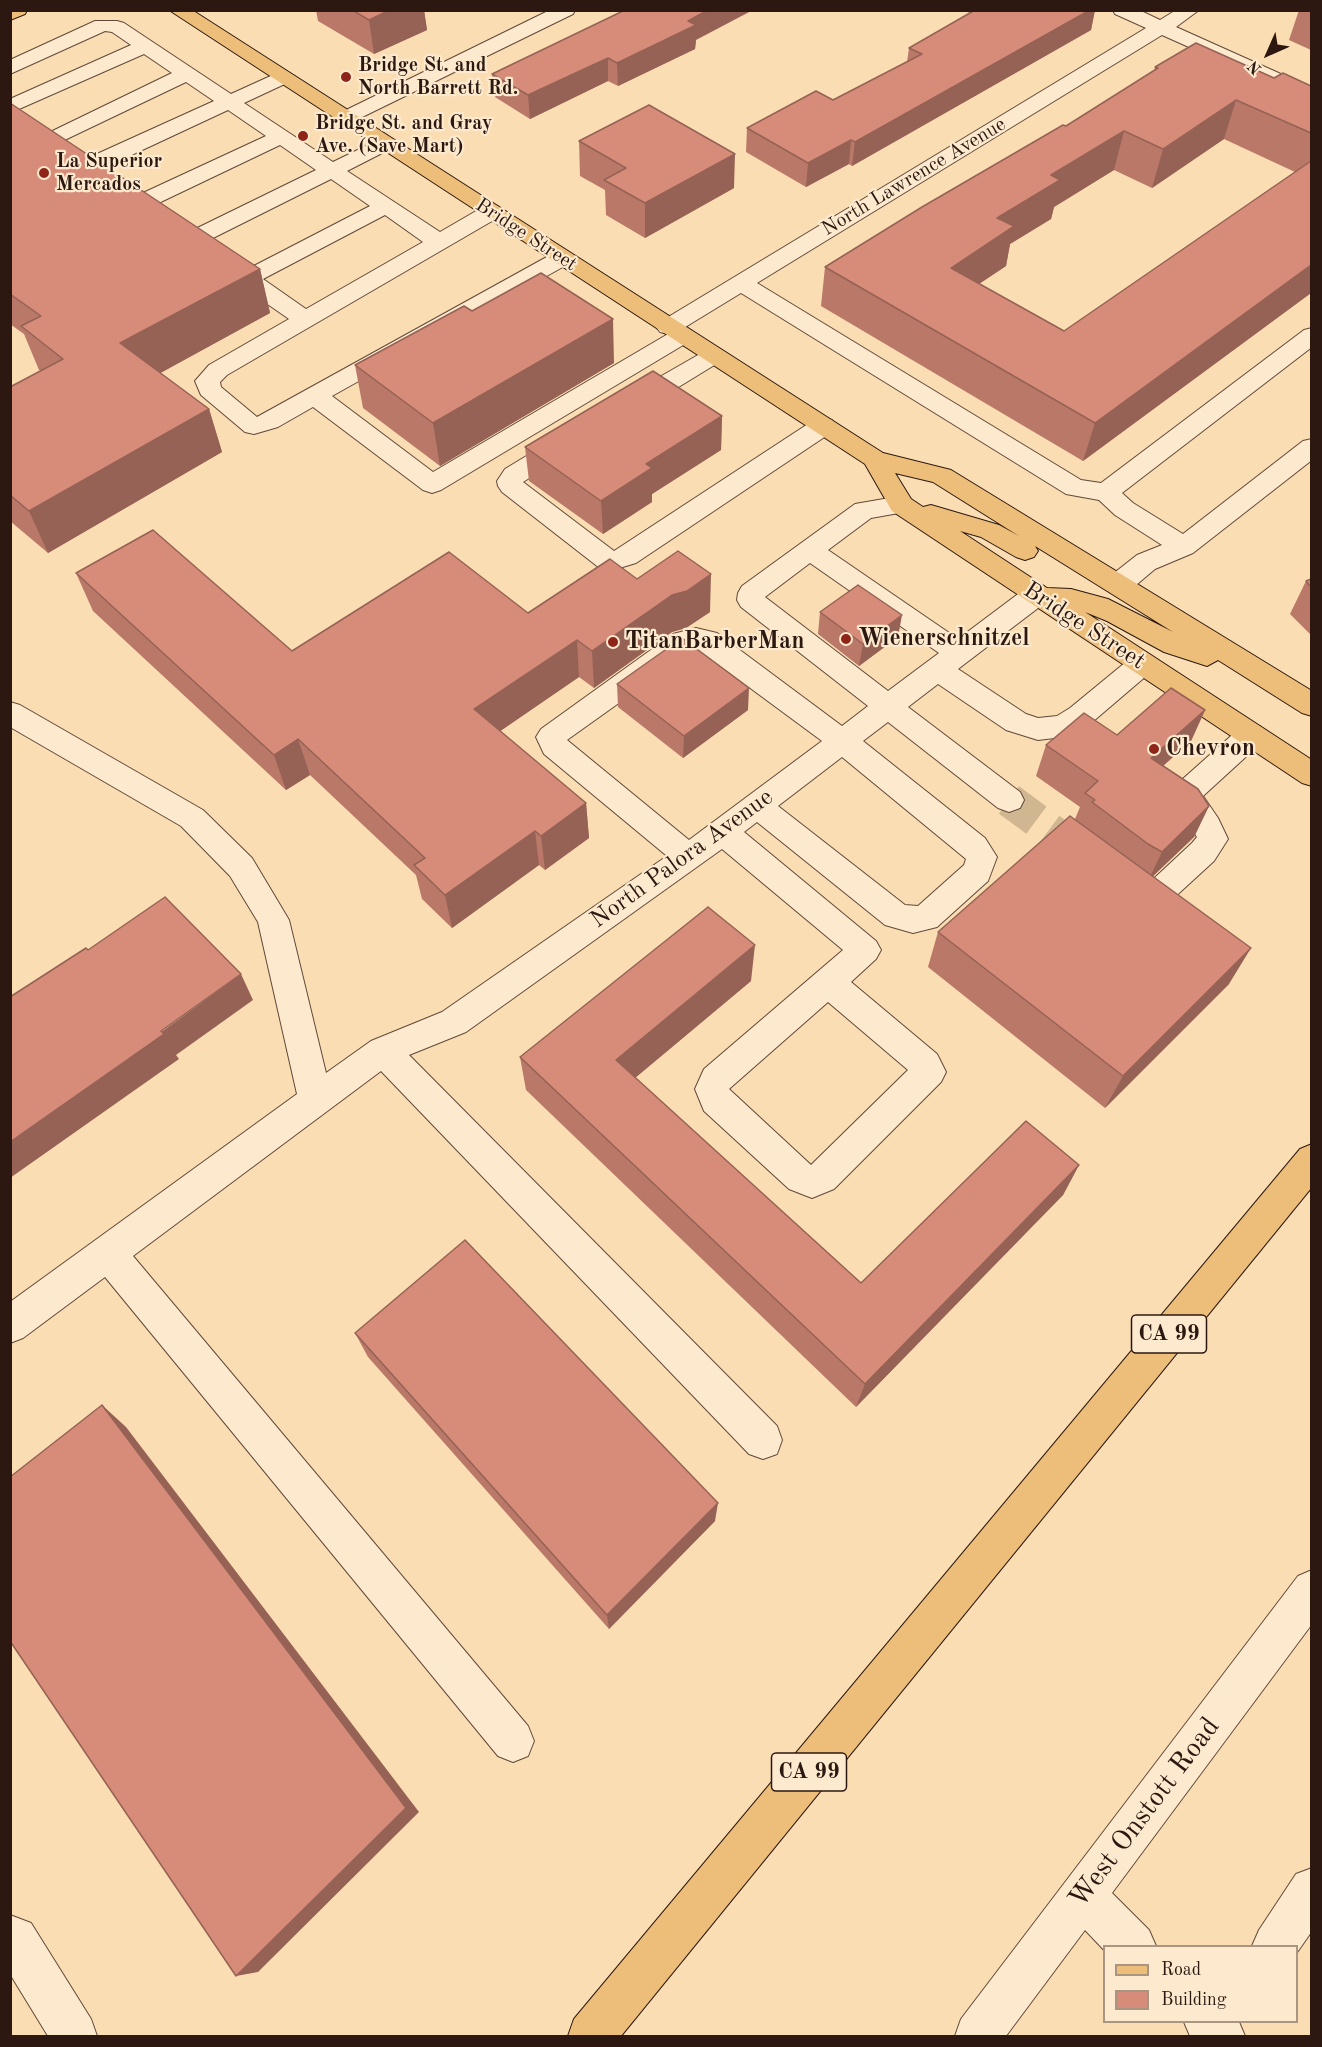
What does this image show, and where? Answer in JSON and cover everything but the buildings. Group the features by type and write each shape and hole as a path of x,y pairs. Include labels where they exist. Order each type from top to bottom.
{"main road":[{"path":"10,14 18,10"},
{"name":"Bridge Street","path":"178,10 875,459 942,476 1311,705"},
{"name":"Bridge Street","path":"875,459 901,505 1311,775"},
{"path":"901,505 990,531 1058,572 1074,578 1119,584"},
{"path":"1036,595 1071,599 1098,606 1174,645 1261,673"},
{"name":"CA 99","path":"591,2037 1311,1160"}],"street":[{"path":"345,118 566,10"},
{"path":"1122,10 1311,96"},
{"name":"North Lawrence Avenue","path":"315,396 432,484 675,332 741,283 1190,10"},
{"path":"10,68 102,25 117,27 439,242"},
{"path":"23,124 146,46"},
{"path":"23,124 188,73"},
{"path":"138,204 231,101 282,78"},
{"path":"23,124 305,319"},
{"path":"138,204 282,136"},
{"path":"138,204 333,170 385,144"},
{"path":"246,279 386,206"},
{"path":"491,212 218,370 207,381 210,390 254,426 269,421 562,258"},
{"path":"741,283 1075,488 1106,492 1124,509 1184,547"},
{"path":"1106,492 1311,335"},
{"path":"612,416 713,356"},
{"path":"582,434 514,475 510,481 511,486 606,559 616,560 627,556 823,426"},
{"path":"1119,584 1146,562 1184,547 1305,461"},
{"path":"901,505 864,510 752,593 751,600 1009,800"},
{"path":"810,550 950,662 1016,722 1038,729 1063,726 1080,716 1142,664"},
{"name":"North Palora Avenue","path":"10,1324 383,1051 454,1022 689,857 1036,595"},
{"path":"689,857 554,746 551,737 683,641 696,638 707,640 842,741 974,847 982,857 977,872 926,918 913,920 896,916 756,806"},
{"path":"10,713 192,818 241,867 273,920 316,1102"},
{"path":"1104,871 1122,885 1145,897 1155,896 1203,852 1213,839 1208,826 1188,799 1187,792 1251,735"},
{"path":"722,831 866,950 716,1079 712,1089 716,1100 801,1178 812,1182 822,1178 929,1072 925,1064 829,983"},
{"path":"383,1051 764,1440"},
{"path":"108,1253 513,1741"},
{"name":"West Onstott Road","path":"978,2037 1311,1590"},
{"path":"1276,1945 1311,1890"},
{"path":"1083,1896 1131,1945"},
{"path":"10,1937 15,1939 74,2037"}],"tunnel":[{"path":"1009,800 1069,844"}],"place":[{"name":"Bridge St. and North Barrett Rd.","path":"346,77"},
{"name":"Bridge St. and Gray Ave. (Save Mart)","path":"303,136"},
{"name":"La Superior Mercados","path":"44,173"},
{"name":"Wienerschnitzel","path":"846,639"},
{"name":"TitanBarberMan","path":"613,642"},
{"name":"Chevron","path":"1154,749"}]}
